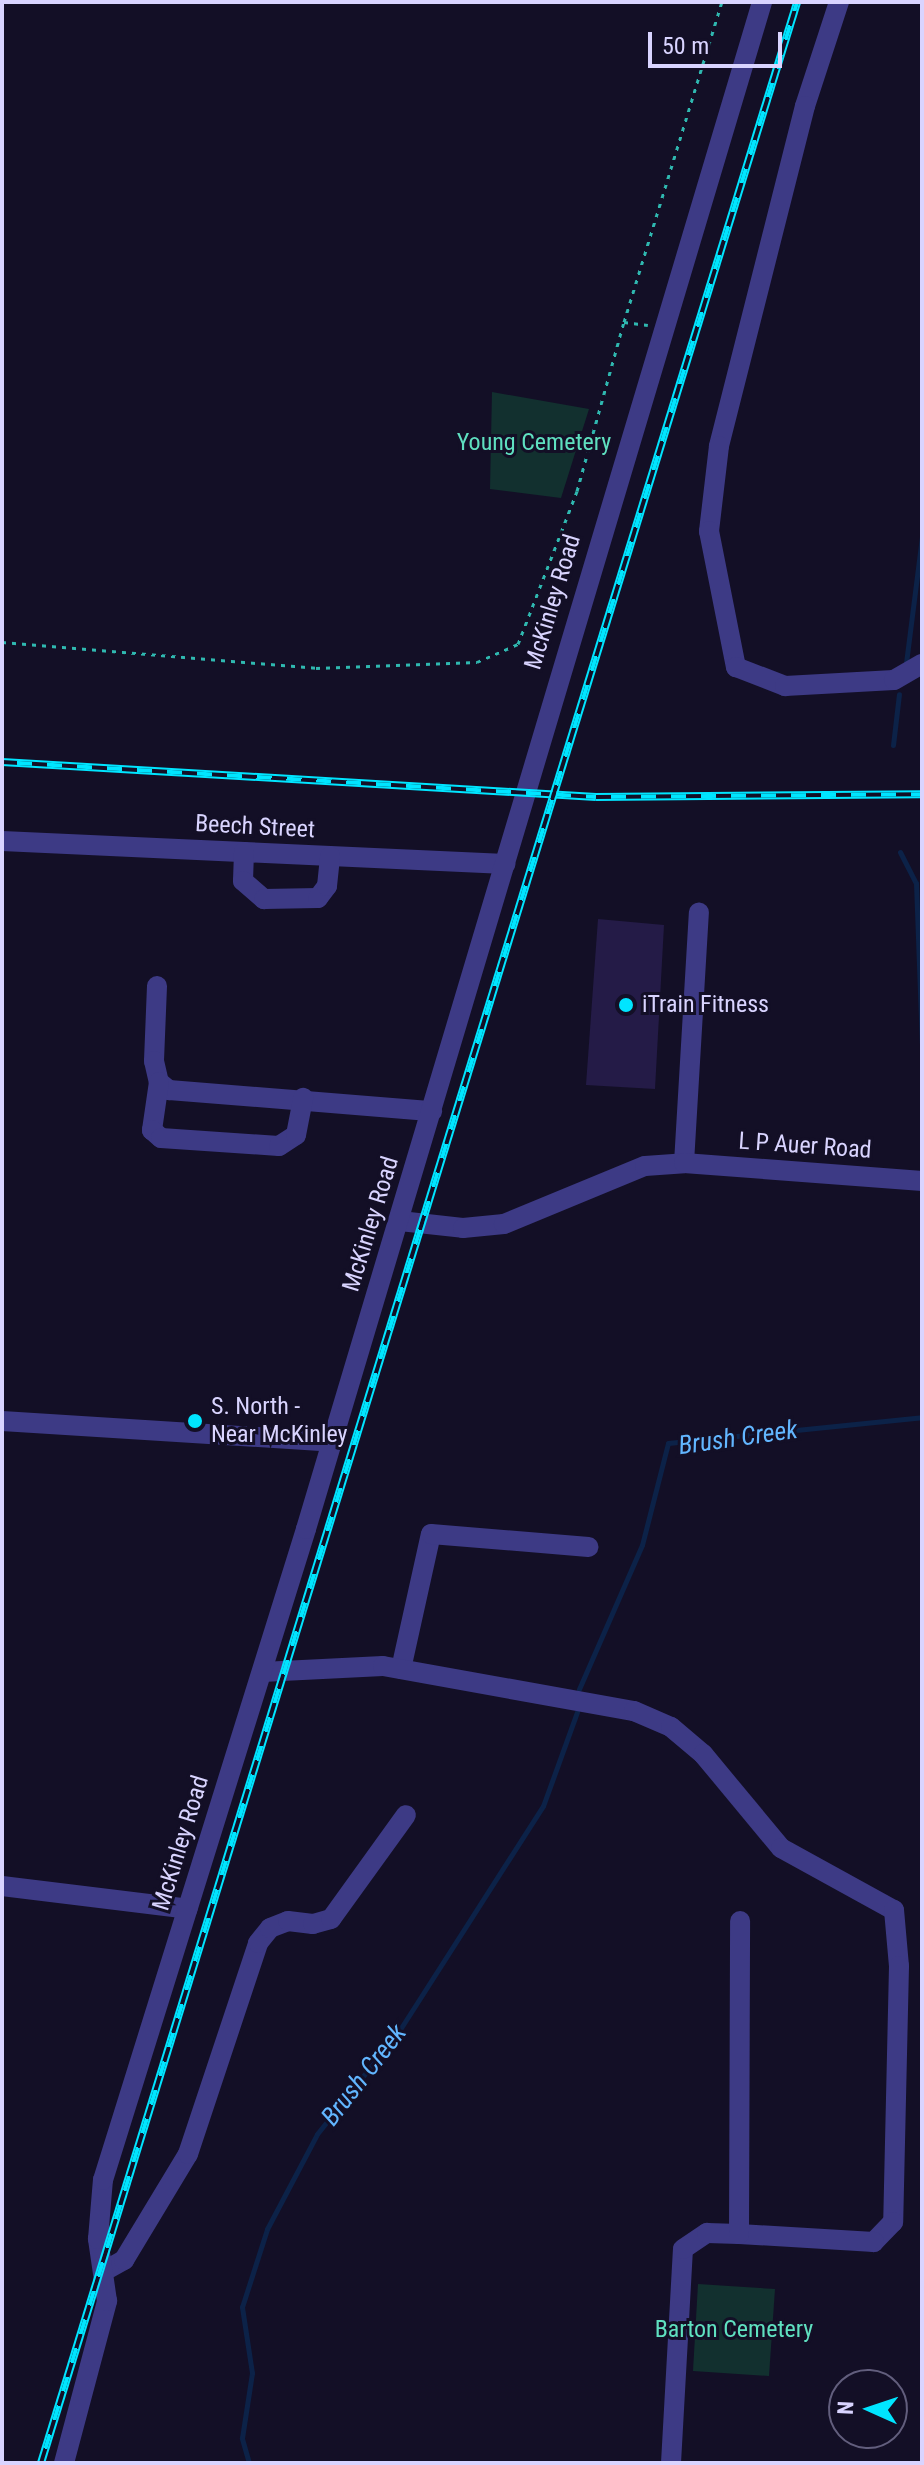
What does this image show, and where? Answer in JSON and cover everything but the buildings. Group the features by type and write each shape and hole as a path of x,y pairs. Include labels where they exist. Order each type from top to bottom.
{"street":[{"name":"McKinley Road","path":"64,2463 107,2301 106,2270 98,2239 103,2180 400,1221 762,2"},
{"path":"839,2 805,106 719,446 709,531 736,667 785,686 894,680 922,664"},
{"name":"Beech Street","path":"2,841 505,864"},
{"path":"244,852 243,881 264,899 318,898 327,886 330,856"},
{"path":"684,1163 699,912"},
{"path":"157,986 154,1061 159,1082 152,1130 161,1138 279,1146 296,1135 303,1098"},
{"path":"159,1082 169,1090 303,1098 432,1111"},
{"name":"L P Auer Road","path":"400,1221 463,1228 504,1224 645,1166 684,1163 922,1181"},
{"path":"2,1421 332,1442"},
{"path":"401,1669 431,1534 588,1547"},
{"path":"262,1672 401,1669 611,1705 671,1727 703,1754 781,1848 894,1910 899,1966 893,2222 874,2242 707,2233 683,2249 675,2326 671,2463"},
{"path":"106,2270 124,2260 188,2154 258,1943 270,1928 288,1921 313,1924 331,1919 406,1815"},
{"path":"2,1886 188,1909"},
{"path":"739,2234 740,1921"}],"path":[{"path":"2,642 316,668 477,662 518,644 577,491 624,322 722,2"},
{"path":"624,322 663,328"}],"green space":[{"name":"Young Cemetery","path":"492,392 589,409 561,498 490,489"},
{"name":"Barton Cemetery","path":"698,2284 775,2289 769,2376 693,2371"}],"waterway":[{"name":"Brush Creek","path":"906,663 922,536"},
{"name":"Brush Creek","path":"893,745 899,694"},
{"name":"Brush Creek","path":"900,852 916,883 922,1043"},
{"name":"Brush Creek","path":"579,1689 642,1545 668,1443 922,1417"},
{"name":"Brush Creek","path":"249,2463 242,2438 252,2373 242,2307 267,2229 317,2134 399,2031 543,1806 577,1712"}],"railway":[{"path":"41,2463 797,2"},
{"path":"2,762 596,797 922,794"}],"place":[{"name":"iTrain Fitness","path":"626,1005"},
{"name":"S. North - Near McKinley","path":"195,1421"}]}
